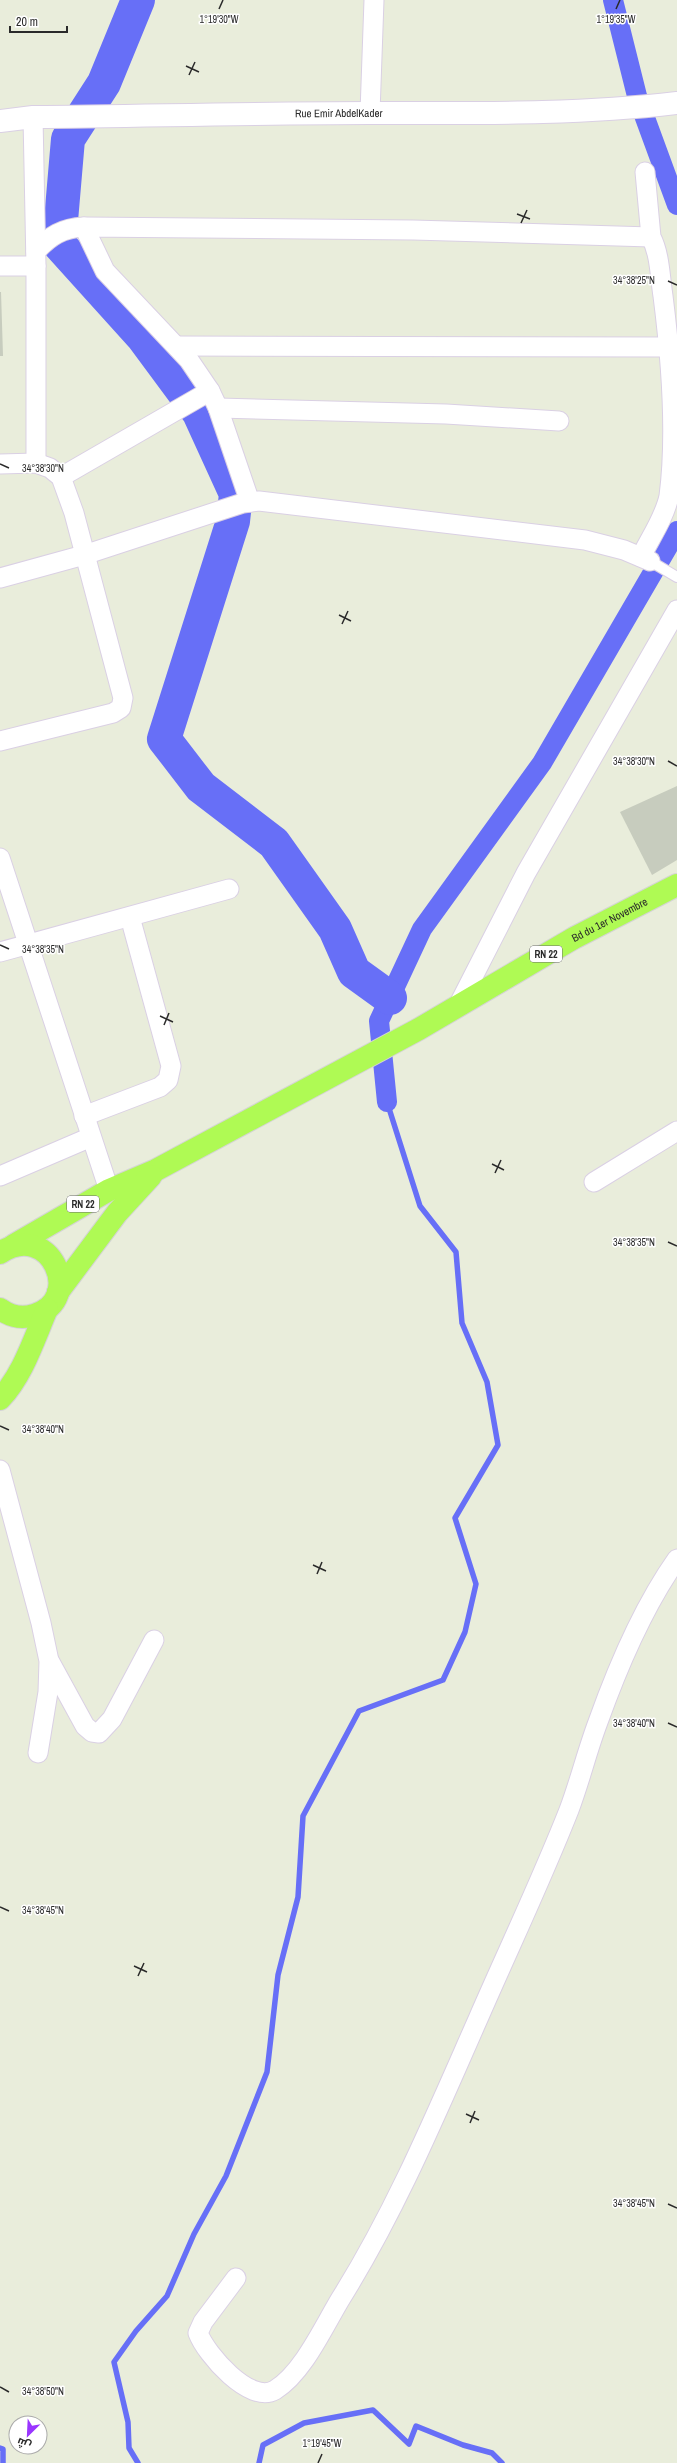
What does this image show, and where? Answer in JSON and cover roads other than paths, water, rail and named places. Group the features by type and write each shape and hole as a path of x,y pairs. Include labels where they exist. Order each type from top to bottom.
{"main road":[{"name":"Rue Emir AbdelKader","path":"0,120 33,117 370,113 518,114 628,109 667,104"},
{"name":"Bd du 1er Novembre","path":"156,1170 419,1029 459,1004 574,938 677,885"},
{"name":"RN 22","path":"7,1249 109,1190 156,1170"},
{"name":"RN 22","path":"0,1399 8,1390 25,1360 52,1300 117,1213 156,1170"},
{"path":"0,1308 16,1317 31,1316 52,1300 58,1270 54,1260 36,1246 7,1249"}],"street":[{"path":"370,113 374,0"},
{"path":"33,117 39,253 36,463"},
{"path":"0,578 84,555 241,505 277,502 586,540 604,544 645,559 669,498 673,462 674,413 669,347 660,273 655,244 651,237 645,172"},
{"path":"78,227 105,271 189,360 197,398"},
{"path":"0,266 39,253 57,232 78,227 413,230 651,237"},
{"path":"177,346 669,347"},
{"path":"197,398 218,408 438,414 559,421"},
{"path":"61,477 197,398"},
{"path":"218,408 241,505"},
{"path":"0,464 36,463 50,468 61,477 74,512 84,555 123,698 121,708 113,713 0,741"},
{"path":"459,1004 526,873 677,610"},
{"path":"0,858 109,1190"},
{"path":"0,952 229,889"},
{"path":"84,1116 160,1086 168,1080 171,1066 130,917"},
{"path":"594,1182 677,1131"},
{"path":"0,1176 91,1136"},
{"path":"0,1470 42,1623 49,1661 48,1692 38,1753"},
{"path":"236,2278 203,2322 198,2333 202,2343 229,2374 247,2388 261,2392 272,2391 292,2376 364,2260 403,2184 453,2076 569,1810 598,1722 632,1640 677,1559"},
{"path":"49,1661 85,1726 92,1732 99,1733 112,1719 154,1640"}],"lane":[{"path":"645,559 674,575"}],"waterway":[{"path":"138,0 104,83 68,139 59,244 142,336 199,413 236,494 233,521 164,739 201,787 274,843 335,929 354,972 390,998"},
{"path":"613,0 637,96 677,205"},
{"path":"387,1102 379,1021 422,929 542,763 677,531"},
{"path":"138,2463 129,2448 128,2422 114,2362 136,2331 167,2296 194,2234 226,2176 267,2072 278,1975 298,1897 303,1816 359,1711 443,1680 465,1632 476,1584 455,1518 498,1445 487,1382 462,1323 456,1252 420,1206 387,1102"},
{"path":"259,2463 263,2445 304,2423 373,2410 409,2444 416,2426 463,2445 492,2453 502,2463"},
{"path":"0,2448 3,2449 3,2463"}]}
